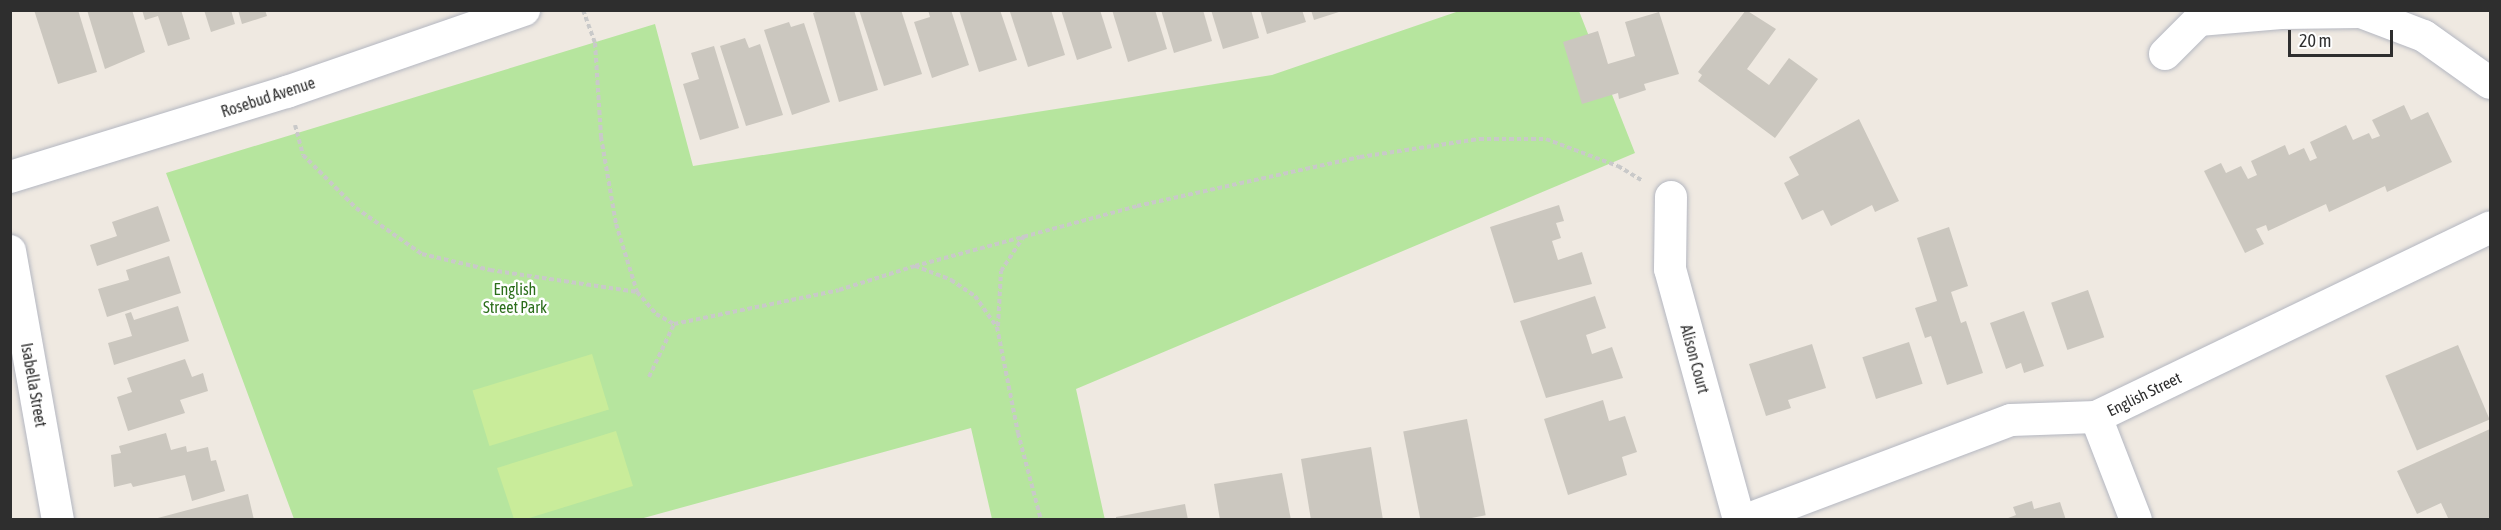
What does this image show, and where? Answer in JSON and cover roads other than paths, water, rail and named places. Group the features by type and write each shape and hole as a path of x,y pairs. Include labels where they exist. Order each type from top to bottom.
{"street":[{"name":"Rosebud Avenue","path":"10,177 287,92 524,10"},
{"path":"2165,54 2199,20 2281,13 2361,12 2424,36 2490,83"},
{"name":"Alison Court","path":"1671,197 1670,269 1738,519"},
{"name":"English Street","path":"1746,519 2011,420 2096,417 2490,227"},
{"name":"Isabella Street","path":"10,251 58,519"},
{"path":"2096,417 2136,519"}],"park label":[{"name":"English Street Park","path":"515,298"}]}
